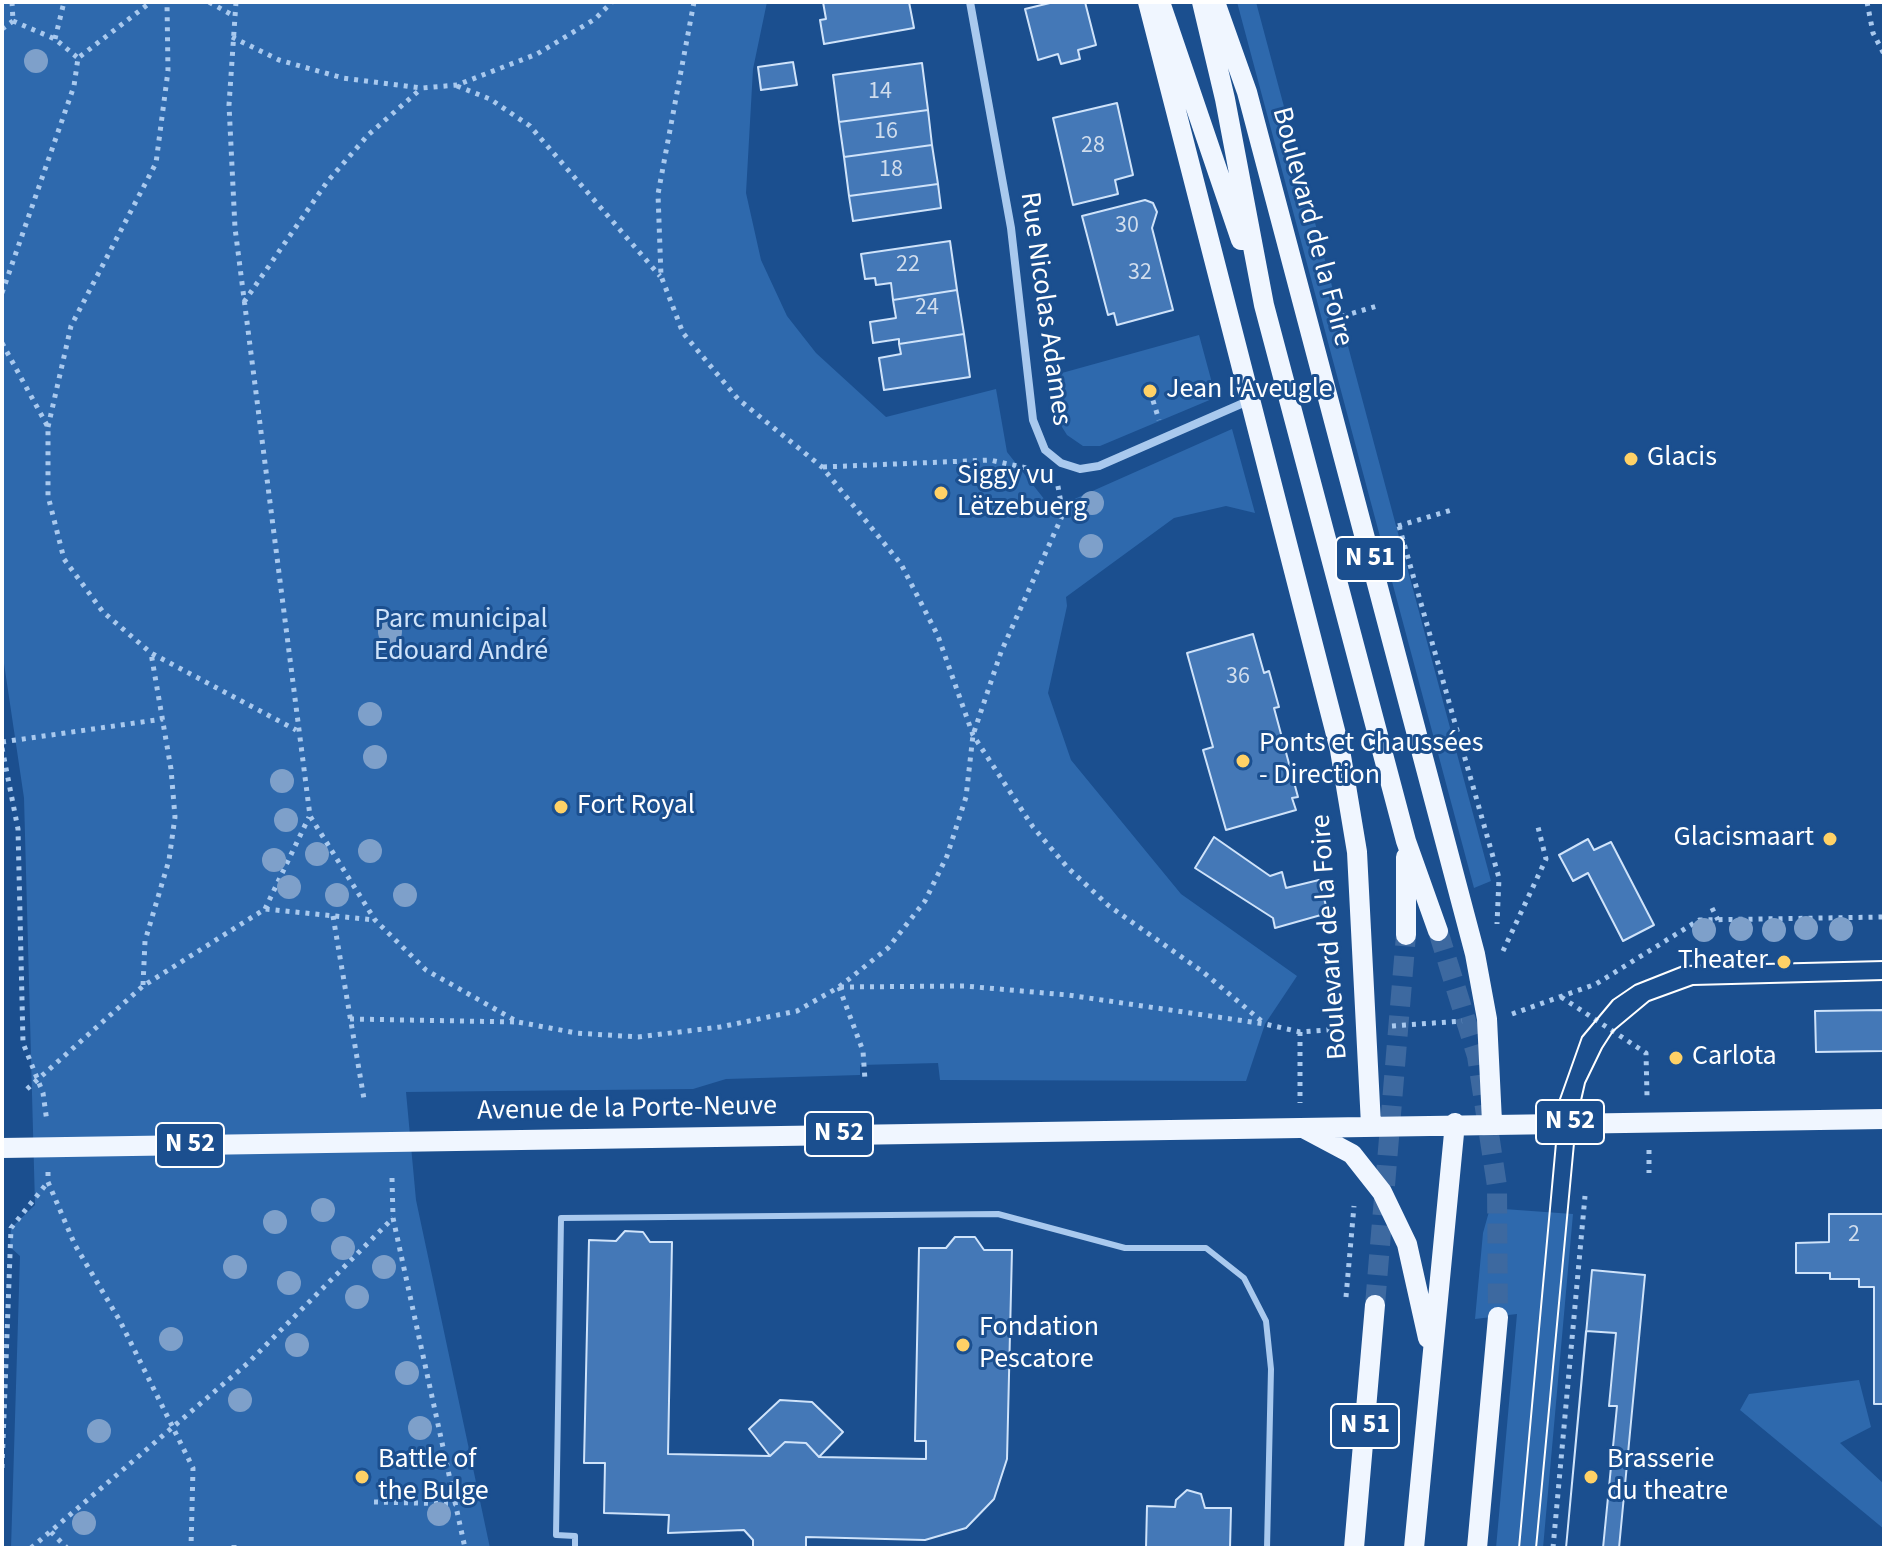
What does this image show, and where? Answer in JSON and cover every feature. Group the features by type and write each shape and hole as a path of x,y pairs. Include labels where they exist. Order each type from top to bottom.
{"main road":[{"name":"Boulevard de la Foire","path":"1148,2 1340,750 1357,852 1371,1125"},
{"name":"Boulevard de la Foire","path":"1160,2 1264,305 1406,841"},
{"name":"Boulevard de la Foire","path":"1202,2 1225,99 1264,305"},
{"name":"Boulevard de la Foire","path":"1215,2 1247,92 1475,954 1487,1019 1492,1122"},
{"name":"N 51","path":"1406,841 1438,931"},
{"name":"N 51","path":"1406,841 1406,935"},
{"name":"N 52","path":"1300,1127 1884,1119"},
{"name":"N 51","path":"1414,1548 1455,1123"},
{"name":"Avenue de la Porte-Neuve","path":"2,1148 1300,1127"},
{"path":"1300,1127 1352,1154 1382,1192 1407,1244 1432,1362"},
{"name":"N 51","path":"1354,1548 1375,1305"},
{"path":"1477,1548 1498,1317"}],"street":[{"name":"Rue Nicolas Adames","path":"970,2 1011,228 1033,420 1045,450 1061,463 1080,469 1099,466 1248,401"}],"lane":[{"path":"575,1548 575,1536 556,1535 561,1218 998,1214 1125,1248 1206,1248 1244,1278 1266,1321 1271,1369 1267,1548"}],"path":[{"path":"12,2 13,21"},
{"path":"55,39 64,2"},
{"path":"2,293 74,86 78,58 151,2"},
{"path":"167,2 168,71 156,163 71,326 48,427 48,496 64,559 103,612 151,653 297,730"},
{"path":"209,2 234,16"},
{"path":"236,2 229,105 233,197 310,816 375,920 426,970 518,1022"},
{"path":"232,37 279,60 331,74 422,88 457,85 537,54 595,19 612,2"},
{"path":"694,2 658,194 661,276 683,333 738,399 822,467 901,564 938,636 973,735 1033,827 1068,868 1109,906 1203,972 1265,1024"},
{"path":"1867,2 1873,33 1884,54"},
{"path":"2,29 13,21"},
{"path":"13,21 55,39 78,58"},
{"path":"457,85 490,99 530,126 661,276"},
{"path":"244,303 327,182 368,135 422,88"},
{"path":"2,269 10,269"},
{"path":"1324,322 1377,306"},
{"path":"2,343 48,427"},
{"path":"822,467 990,460 1055,474"},
{"path":"350,1019 518,1022 576,1033 638,1037 720,1027 797,1011 839,987 888,948 925,901 947,856 966,797 973,735 1001,652 1063,514 1055,474 1061,463"},
{"path":"1388,528 1455,509"},
{"path":"1399,526 1499,878 1497,951"},
{"path":"143,986 145,941 169,860 175,817 151,653"},
{"path":"47,1108 23,1043 18,829 2,745 163,719"},
{"path":"27,1089 143,986 265,909 310,816"},
{"path":"1496,965 1546,859 1538,827"},
{"path":"1712,908 1718,920"},
{"path":"265,909 375,920"},
{"path":"333,916 364,1099"},
{"path":"839,987 964,986 1068,995 1300,1032 1510,1015 1596,984 1699,920 1884,917"},
{"path":"839,987 863,1051 865,1080"},
{"path":"1561,997 1646,1053 1649,1173"},
{"path":"1506,1003 1510,1015"},
{"path":"1300,1032 1300,1127"},
{"path":"392,1178 393,1218 465,1548"},
{"path":"2,1468 11,1228 48,1182 75,1245 120,1321 193,1468 191,1548"},
{"path":"1553,1548 1585,1196"},
{"path":"31,1548 248,1363 393,1218"},
{"path":"374,1502 455,1504"},
{"path":"51,1532 67,1548"}],"green space":[{"name":"Parc municipal Edouard André","path":"2,2 767,2 753,69 746,193 761,260 787,316 816,353 886,417 996,389 1007,452 1052,509 1232,429 1255,513 1226,506 1174,518 1066,597 1067,606 1048,693 1071,760 1181,894 1297,976 1265,1024 1246,1081 940,1080 938,1063 860,1065 860,1075 726,1079 693,1089 406,1092 416,1200 490,1548 11,1548 20,1256 10,1247 11,1228 35,1205 24,798 2,650"},
{"path":"1237,2 1256,2 1491,881 1474,888"},
{"path":"1199,335 1215,394 1212,399 1100,446 1083,446 1067,435 1057,419 1051,376"},
{"path":"1490,1208 1573,1214 1543,1548 1496,1548 1517,1314 1475,1319 1483,1233"},
{"path":"1859,1380 1871,1427 1840,1443 1884,1484 1884,1529 1740,1410 1749,1394"}],"building":[{"path":"823,2 909,2 914,28 824,44 820,20 826,19"},
{"path":"1054,2 1085,2 1096,45 1078,50 1080,59 1061,64 1058,54 1038,60 1025,9"},
{"path":"793,62 797,85 761,90 758,67"},
{"path":"922,63 928,110 839,122 833,75"},
{"path":"1117,103 1133,175 1115,180 1118,194 1073,205 1053,118"},
{"path":"928,110 932,145 844,157 839,122"},
{"path":"932,145 938,184 849,196 844,157"},
{"path":"938,184 941,208 853,221 849,196"},
{"path":"1145,200 1153,203 1157,212 1152,228 1173,310 1117,325 1114,313 1108,315 1082,216"},
{"path":"950,241 957,290 893,300 891,283 876,285 875,278 865,279 861,254"},
{"path":"957,290 964,334 899,344 899,339 873,343 870,322 896,318 893,300"},
{"path":"964,334 970,377 884,390 879,358 901,354 899,344"},
{"path":"1253,634 1264,673 1269,671 1279,707 1274,708 1298,797 1292,798 1296,810 1226,830 1203,750 1213,747 1187,653"},
{"path":"1214,837 1270,876 1282,872 1286,888 1319,880 1328,913 1275,928 1273,918 1195,868"},
{"path":"1588,839 1594,850 1611,842 1654,925 1623,941 1588,873 1573,881 1559,855"},
{"path":"1884,1010 1884,1051 1816,1052 1815,1011"},
{"path":"1829,1214 1884,1214 1884,1404 1874,1404 1874,1287 1859,1287 1859,1279 1830,1279 1830,1273 1796,1273 1796,1243 1829,1242"},
{"name":"Fondation Pescatore","path":"625,1231 643,1232 650,1242 672,1242 668,1454 770,1456 785,1442 806,1443 819,1457 926,1459 926,1441 915,1441 919,1248 946,1248 955,1237 975,1237 984,1250 1012,1250 1007,1459 994,1499 966,1528 925,1540 806,1537 806,1548 753,1548 753,1540 744,1530 668,1533 669,1515 604,1513 605,1463 584,1463 589,1240 616,1241"},
{"path":"1592,1270 1645,1275 1619,1548 1566,1548"},
{"name":"Brasserie du theatre","path":"1586,1331 1616,1333 1609,1406 1617,1406 1603,1548 1566,1548"},
{"path":"780,1400 812,1402 843,1432 819,1457 806,1443 785,1442 770,1456 749,1429"},
{"path":"1187,1490 1201,1494 1205,1508 1231,1508 1230,1548 1146,1548 1147,1506 1175,1507 1176,1500"}],"tunnel":[{"path":"1438,931 1477,1056 1497,1186 1498,1317"},
{"path":"1375,1305 1406,935"}],"tram line":[{"path":"1519,1548 1560,1099 1582,1037 1613,1000 1635,985 1683,966 1884,961"},
{"path":"1536,1548 1576,1122 1585,1083 1602,1048 1613,1031 1649,1001 1693,985 1884,980"}],"place":[{"name":"Jean l'Aveugle","path":"1150,391"},
{"name":"Glacis","path":"1631,459"},
{"name":"Siggy vu Lëtzebuerg","path":"941,493"},
{"name":"Ponts et Chaussées - Direction","path":"1243,761"},
{"name":"Fort Royal","path":"561,807"},
{"name":"Glacismaart","path":"1830,839"},
{"name":"Theater","path":"1784,962"},
{"name":"Carlota","path":"1676,1058"},
{"name":"Fondation Pescatore","path":"963,1345"},
{"name":"Battle of the Bulge","path":"362,1477"},
{"name":"Brasserie du theatre","path":"1591,1477"}]}
